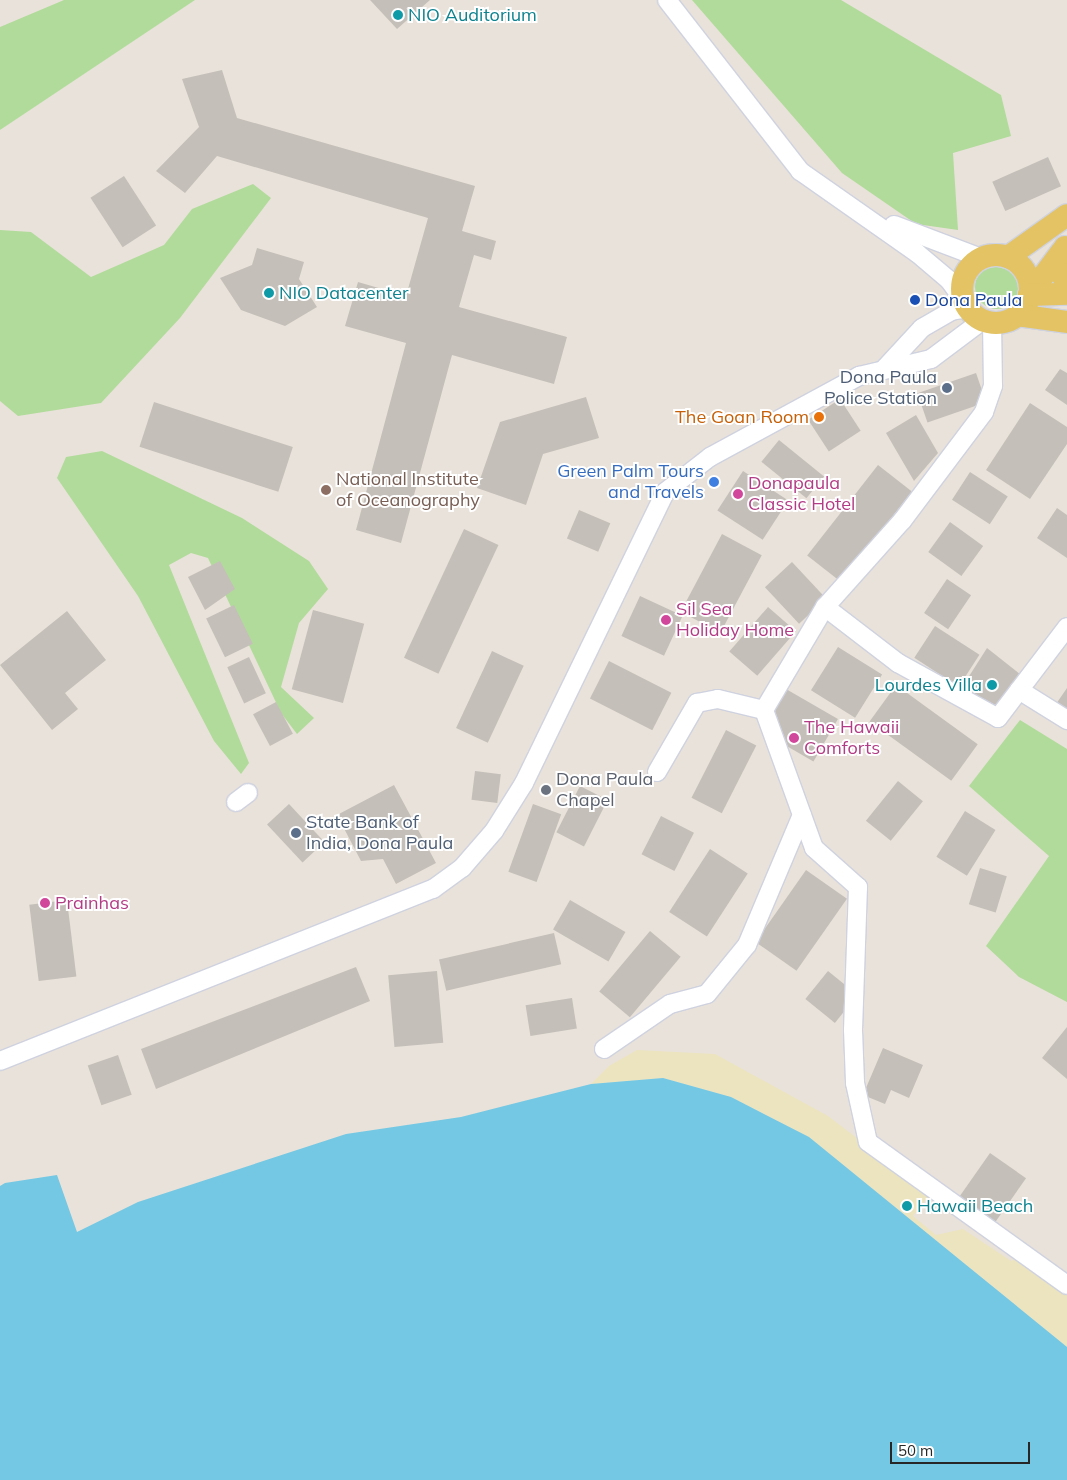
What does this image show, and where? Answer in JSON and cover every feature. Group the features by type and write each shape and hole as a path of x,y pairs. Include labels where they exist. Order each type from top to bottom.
{"main road":[{"path":"1067,215 1008,257 981,258 964,277 977,313 1017,315 1067,322"},
{"path":"1017,315 1029,295 1064,248"},
{"path":"1064,248 1061,274 1067,284"},
{"path":"1008,257 1023,268 1029,295"},
{"path":"1029,295 1067,294"}],"street":[{"path":"667,0 800,171 917,252 949,280 977,313 993,386 984,412 902,521 825,607 764,710"},
{"path":"800,171 898,228 981,258"},
{"path":"885,368 922,328 951,312 977,313"},
{"path":"0,1061 433,888 462,868 494,831 524,783 665,492 710,457 860,376 885,368 931,359 977,313"},
{"path":"825,607 898,663 998,718 1067,627"},
{"path":"1019,690 1067,720"},
{"path":"657,772 697,703 718,699 764,710"},
{"path":"764,710 814,848 858,887 852,1030 855,1083 868,1142 1067,1285"},
{"path":"604,1049 670,1004 707,994 747,945 802,815"}],"green space":[{"path":"64,0 195,0 0,130 0,27"},
{"path":"692,0 841,0 1001,95 1011,136 953,153 958,230 916,224 842,173"},
{"path":"253,184 271,198 180,318 101,403 18,416 0,401 0,230 31,232 91,277 164,245 192,209"},
{"path":"1001,265 1013,271 1018,278 1018,296 1013,303 1006,308 993,309 985,306 978,299 975,283 978,275 985,268"},
{"path":"102,451 242,518 309,561 328,589 299,623 281,687 314,718 297,734 281,713 208,558 191,553 169,565 249,763 241,774 214,741 138,596 57,478 66,457"},
{"path":"1020,720 1067,749 1067,1002 1019,977 986,946 1049,856 969,786"}],"sand":[{"name":"Hawaii Beach","path":"637,1050 715,1054 828,1116 930,1194 913,1216 936,1235 963,1229 1011,1261 1019,1257 1067,1292 1067,1347 809,1137 731,1097 663,1078 591,1084 609,1066"}],"water":[{"path":"663,1078 731,1097 809,1137 1067,1347 1067,1480 0,1480 0,1186 5,1183 57,1175 77,1232 138,1202 346,1134 461,1117 591,1084"}],"building":[{"name":"NIO Auditorium","path":"370,0 430,0 397,29"},
{"path":"222,70 237,118 475,186 462,231 496,241 491,260 474,255 459,307 567,337 554,384 452,355 401,543 356,530 406,343 345,326 358,282 406,296 428,218 217,156 185,193 156,171 199,127 182,79"},
{"path":"1048,157 1061,186 1005,211 992,182"},
{"path":"124,176 156,225 123,247 90,198"},
{"name":"NIO Datacenter","path":"257,248 304,262 299,279 317,307 285,326 241,310 220,278 252,265"},
{"path":"1060,369 1067,373 1067,405 1045,390"},
{"path":"976,373 986,402 927,422 917,393"},
{"path":"586,397 599,438 543,454 526,505 477,488 500,422"},
{"path":"840,399 861,431 829,452 808,420"},
{"path":"154,402 293,447 278,492 139,447"},
{"path":"1030,403 1067,427 1067,444 1030,499 986,470"},
{"path":"916,415 938,453 914,481 886,433"},
{"path":"779,440 824,477 806,498 761,462"},
{"path":"878,465 912,491 841,582 807,556"},
{"path":"743,471 788,500 763,540 717,510"},
{"path":"970,472 1008,497 990,524 952,500"},
{"path":"1057,508 1067,515 1067,558 1037,538"},
{"path":"579,510 610,523 598,552 567,539"},
{"path":"950,522 983,546 961,576 928,552"},
{"path":"464,529 498,545 438,674 404,658"},
{"path":"722,534 762,555 720,633 681,612"},
{"path":"220,561 235,589 205,610 188,577"},
{"path":"792,562 826,599 799,624 765,587"},
{"path":"947,579 971,595 948,629 924,613"},
{"path":"640,596 683,616 664,656 621,636"},
{"path":"234,605 253,644 225,657 206,619"},
{"path":"768,607 796,631 757,676 729,652"},
{"path":"313,610 364,624 343,703 292,689"},
{"path":"67,611 106,660 65,693 78,709 52,730 0,665"},
{"path":"935,626 979,655 959,687 914,658"},
{"path":"838,647 882,675 855,718 811,690"},
{"name":"Lourdes Villa","path":"987,648 1025,678 998,714 959,692"},
{"path":"492,651 524,666 488,743 456,728"},
{"path":"249,657 266,693 244,703 227,667"},
{"path":"609,661 671,693 652,730 590,698"},
{"path":"896,685 978,744 951,781 870,721"},
{"path":"1067,688 1067,711 1056,704"},
{"path":"786,689 838,719 813,761 762,731"},
{"path":"276,702 293,734 270,746 253,714"},
{"path":"726,730 756,745 722,813 691,798"},
{"path":"475,771 501,774 497,803 471,800"},
{"path":"898,781 923,801 891,841 866,821"},
{"path":"394,785 436,863 396,884 383,859 361,861 337,815"},
{"path":"580,786 608,800 584,846 556,832"},
{"name":"State Bank of India, Dona Paula","path":"289,804 324,842 303,862 267,824"},
{"path":"533,804 561,814 537,882 508,872"},
{"path":"965,811 996,830 967,876 936,857"},
{"path":"661,816 694,833 674,871 641,854"},
{"path":"710,849 748,874 707,936 669,912"},
{"path":"980,868 1007,876 996,913 969,904"},
{"path":"806,870 847,899 796,971 756,942"},
{"path":"67,900 76,976 39,981 29,905"},
{"path":"570,900 625,932 608,961 553,929"},
{"path":"650,931 681,957 630,1017 599,992"},
{"path":"554,933 561,964 446,991 439,960"},
{"path":"356,967 370,1001 156,1089 141,1049"},
{"path":"437,971 443,1043 394,1047 388,975"},
{"path":"828,971 858,995 835,1023 805,999"},
{"path":"572,998 577,1029 530,1036 526,1005"},
{"path":"1067,1027 1067,1079 1042,1058"},
{"path":"883,1048 923,1065 909,1098 891,1090 885,1104 863,1095"},
{"path":"118,1055 132,1095 101,1105 88,1065"},
{"path":"990,1153 1026,1178 994,1223 958,1198"}],"place":[{"name":"NIO Auditorium","path":"398,15"},
{"name":"NIO Datacenter","path":"269,293"},
{"name":"Dona Paula","path":"915,300"},
{"name":"Dona Paula Police Station","path":"947,388"},
{"name":"The Goan Room","path":"819,417"},
{"name":"Green Palm Tours and Travels","path":"714,482"},
{"name":"National Institute of Oceanography","path":"326,490"},
{"name":"Donapaula Classic Hotel","path":"738,494"},
{"name":"Sil Sea Holiday Home","path":"666,620"},
{"name":"Lourdes Villa","path":"992,685"},
{"name":"The Hawaii Comforts","path":"794,738"},
{"name":"Dona Paula Chapel","path":"546,790"},
{"name":"State Bank of India, Dona Paula","path":"296,833"},
{"name":"Prainhas","path":"45,903"},
{"name":"Hawaii Beach","path":"907,1206"}]}
